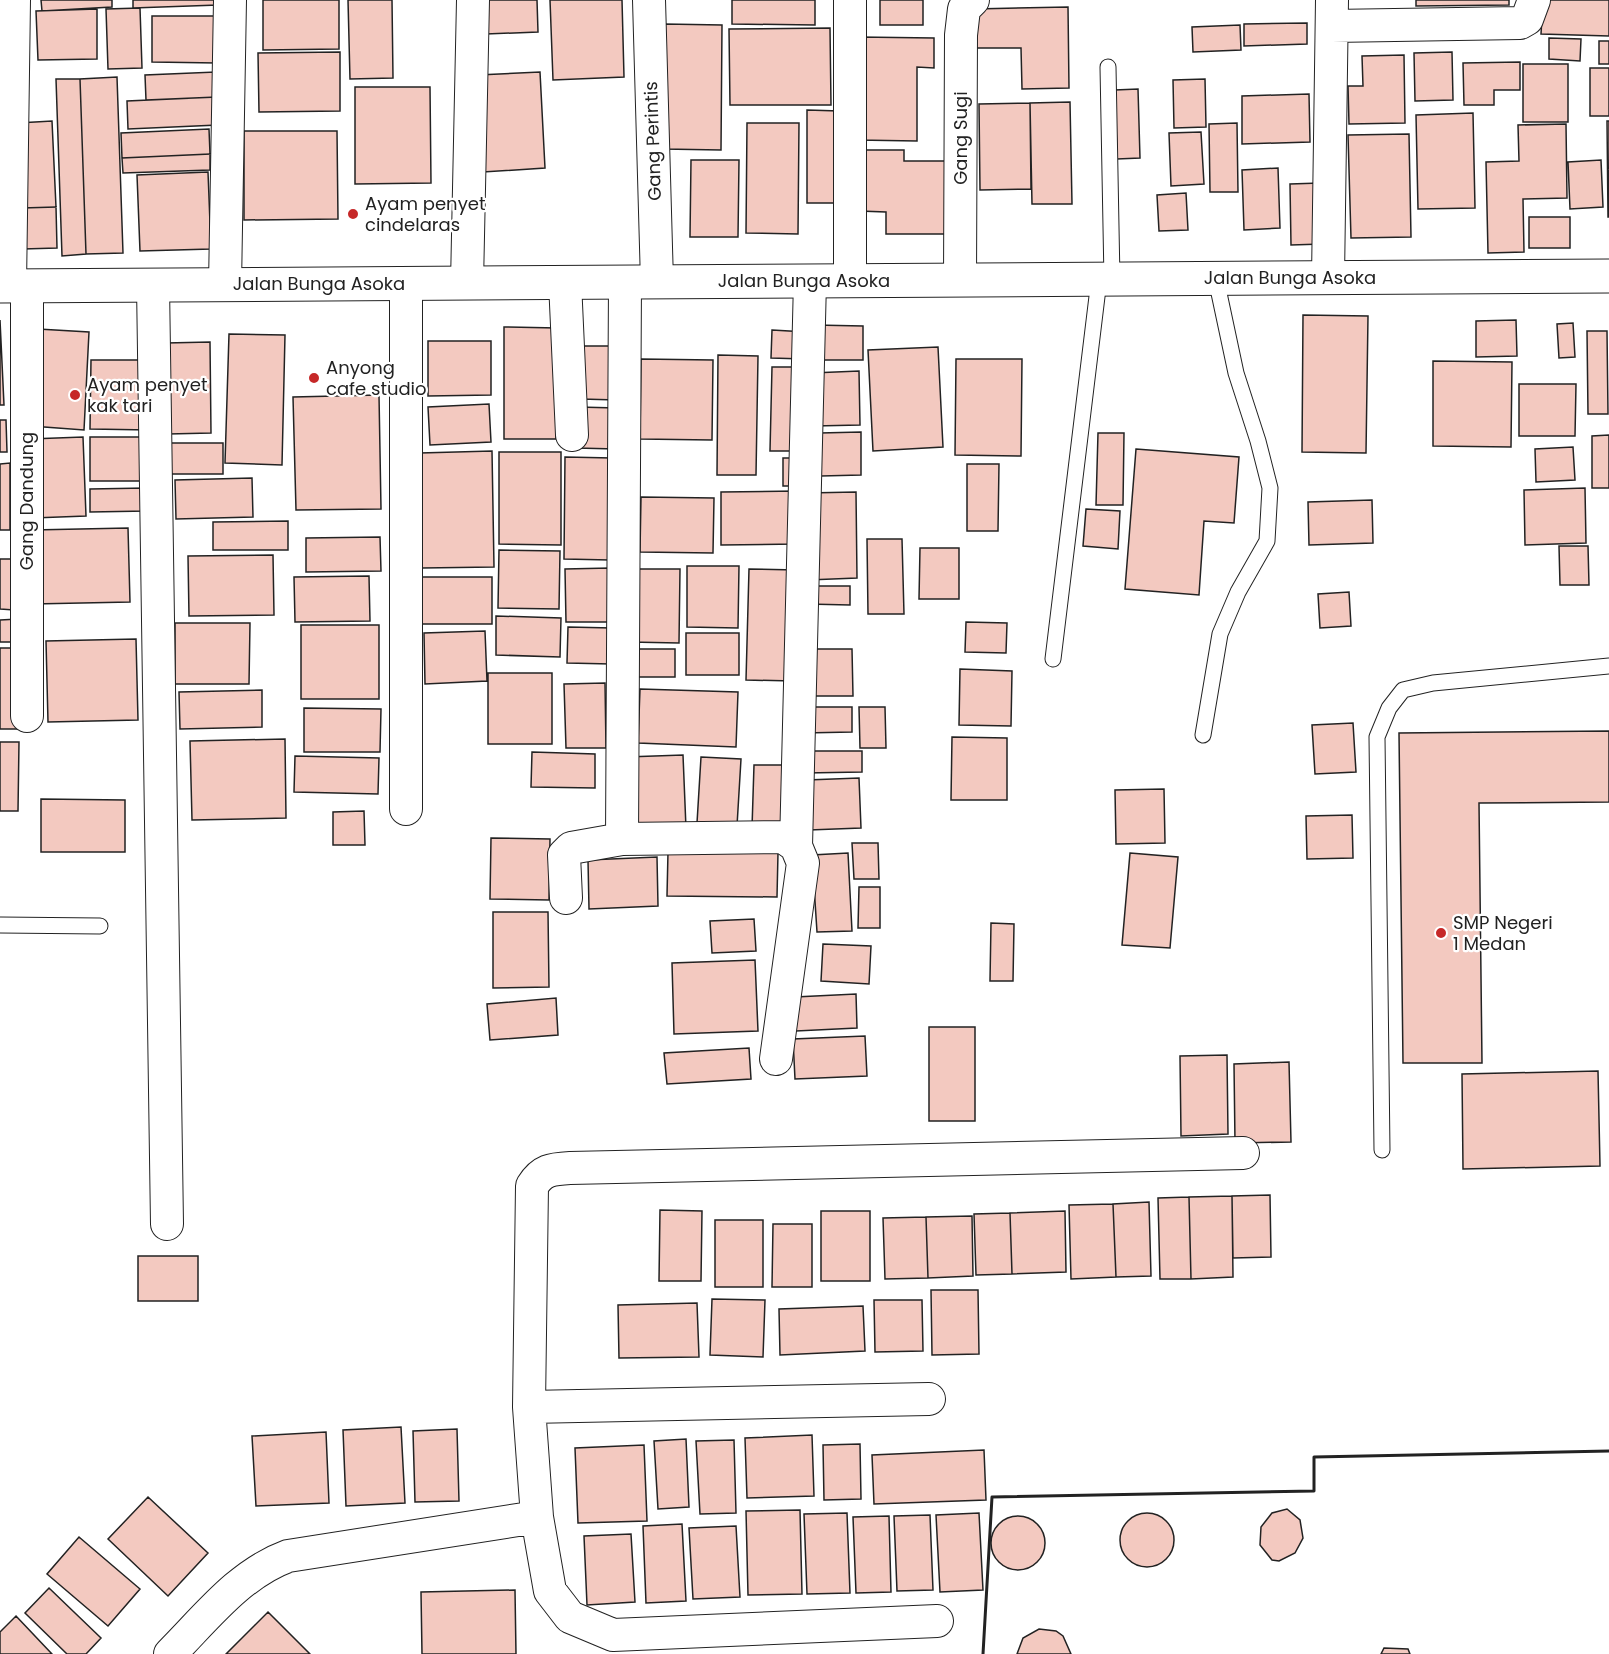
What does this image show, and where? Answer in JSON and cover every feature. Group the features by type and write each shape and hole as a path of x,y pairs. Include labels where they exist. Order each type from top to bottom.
{"street":[{"name":"Gang Dandung","path":"14,0 12,286 27,717"},
{"path":"225,285 230,0"},
{"path":"467,283 473,0"},
{"name":"Gang Perintis","path":"649,0 657,282"},
{"path":"850,0 850,281"},
{"name":"Gang Sugi","path":"960,280 961,35 964,9 973,0"},
{"path":"1328,278 1332,13 1521,22 1527,19 1534,0"},
{"name":"Jalan Bunga Asoka","path":"12,286 1609,276"},
{"path":"776,1059 803,863 796,846 810,281"},
{"path":"565,282 572,435"},
{"path":"622,839 625,282"},
{"path":"406,283 406,809"},
{"path":"153,285 167,1224"},
{"path":"566,898 564,855 571,848 622,839 783,837 796,846"},
{"path":"937,1622 613,1635 570,1617 550,1591 537,1517 529,1407 532,1186 538,1176 548,1170 1243,1153"},
{"path":"529,1407 928,1399"},
{"path":"170,1654 246,1579 266,1564 288,1556 537,1517"}],"lane":[{"path":"1053,659 1105,280 1108,67"},
{"path":"1203,735 1220,634 1238,592 1267,541 1270,488 1258,441 1236,373 1216,279"},
{"path":"1382,1150 1377,737 1389,708 1403,690 1433,683 1609,666"},
{"path":"0,925 100,926"}],"building":[{"path":"41,0 112,0 112,7 42,11"},
{"path":"133,0 218,0 218,5 133,8"},
{"path":"263,0 339,0 339,49 263,50"},
{"path":"348,0 392,0 393,78 350,79"},
{"path":"484,0 537,0 538,32 486,34"},
{"path":"550,0 622,0 624,77 553,80"},
{"path":"732,0 815,0 815,25 732,24"},
{"path":"880,0 923,0 923,25 880,25"},
{"path":"1416,0 1509,0 1509,5 1416,6"},
{"path":"1543,0 1609,0 1609,36 1541,34"},
{"path":"1068,7 1069,88 1022,89 1021,48 975,48 974,9"},
{"path":"140,8 142,68 108,69 106,9"},
{"path":"97,9 97,59 38,60 36,11"},
{"path":"152,16 218,16 217,63 152,62"},
{"path":"1307,23 1307,44 1244,46 1244,24"},
{"path":"664,24 722,25 721,150 663,149"},
{"path":"1240,25 1241,50 1193,52 1192,27"},
{"path":"830,28 831,105 730,105 729,29"},
{"path":"858,37 934,38 934,68 917,67 917,141 857,140"},
{"path":"1549,38 1581,39 1580,61 1549,59"},
{"path":"1599,41 1609,41 1609,64 1599,64"},
{"path":"340,52 340,111 259,112 258,53"},
{"path":"1452,52 1453,100 1415,101 1414,53"},
{"path":"1404,55 1405,123 1349,124 1348,86 1363,86 1362,56"},
{"path":"1520,62 1520,90 1494,90 1494,105 1464,105 1463,63"},
{"path":"1523,64 1568,64 1568,122 1523,122"},
{"path":"1590,68 1609,68 1609,116 1590,116"},
{"path":"216,72 217,97 146,100 145,75"},
{"path":"540,72 545,168 483,172 478,75"},
{"path":"117,77 123,253 86,254 80,79"},
{"path":"56,79 80,79 86,254 62,256"},
{"path":"1205,79 1206,127 1174,128 1173,80"},
{"path":"355,87 430,87 431,183 355,184"},
{"path":"1138,89 1140,158 1117,159 1115,90"},
{"path":"1309,94 1310,142 1242,144 1242,96"},
{"path":"217,97 218,125 128,129 127,101"},
{"path":"1070,102 1072,204 1032,204 1030,103"},
{"path":"1030,103 1031,189 980,190 979,104"},
{"path":"807,110 839,111 838,203 807,203"},
{"path":"1473,113 1475,208 1418,209 1416,115"},
{"path":"52,121 56,207 22,208 18,123"},
{"path":"1607,121 1609,121 1609,217 1608,217"},
{"path":"747,123 799,123 798,234 746,233"},
{"path":"1237,123 1238,192 1210,192 1209,124"},
{"path":"1566,124 1567,198 1523,199 1524,252 1488,253 1486,162 1519,161 1518,125"},
{"path":"209,129 210,154 122,158 121,133"},
{"path":"244,131 337,131 338,219 244,220"},
{"path":"1201,132 1204,184 1171,186 1169,133"},
{"path":"1409,134 1411,237 1351,238 1348,135"},
{"path":"860,150 904,150 904,161 947,161 946,234 886,234 886,212 859,211"},
{"path":"210,154 210,170 123,173 122,158"},
{"path":"691,160 739,160 738,237 690,237"},
{"path":"1601,160 1603,207 1570,209 1568,162"},
{"path":"1278,168 1280,228 1244,230 1242,170"},
{"path":"208,172 211,249 140,251 137,175"},
{"path":"1320,183 1322,244 1291,245 1290,184"},
{"path":"1186,193 1188,230 1159,231 1157,195"},
{"path":"56,207 57,248 23,249 22,208"},
{"path":"1529,217 1570,217 1570,248 1529,248"},
{"path":"1303,315 1368,316 1366,453 1302,452"},
{"path":"0,320 4,405 0,405"},
{"path":"1516,320 1517,356 1476,357 1476,321"},
{"path":"1573,323 1575,357 1559,358 1557,324"},
{"path":"814,325 863,326 863,360 813,360"},
{"path":"504,327 557,328 556,439 504,439"},
{"path":"38,329 89,332 84,430 31,426"},
{"path":"772,330 806,332 804,359 771,358"},
{"path":"1587,331 1607,331 1608,414 1588,414"},
{"path":"229,334 285,335 282,465 225,463"},
{"path":"428,341 491,341 491,395 428,396"},
{"path":"210,342 211,433 168,434 166,343"},
{"path":"582,346 618,346 617,400 581,399"},
{"path":"938,347 943,447 873,451 868,350"},
{"path":"718,355 758,356 756,475 717,475"},
{"path":"641,359 713,360 712,440 640,439"},
{"path":"956,359 1022,359 1021,456 955,455"},
{"path":"91,360 150,360 150,430 90,429"},
{"path":"1433,361 1512,362 1511,447 1433,446"},
{"path":"772,367 801,367 800,451 770,451"},
{"path":"859,371 860,425 814,426 812,373"},
{"path":"1519,384 1576,384 1575,436 1519,436"},
{"path":"379,395 381,509 296,510 293,397"},
{"path":"489,404 491,442 430,445 428,407"},
{"path":"577,407 617,408 616,449 576,448"},
{"path":"0,420 6,420 7,452 0,452"},
{"path":"861,432 861,475 821,476 820,433"},
{"path":"1098,433 1124,433 1123,505 1096,505"},
{"path":"1609,435 1609,488 1592,488 1592,436"},
{"path":"83,437 86,516 33,518 30,439"},
{"path":"90,437 146,437 146,481 90,481"},
{"path":"166,443 223,443 223,474 166,474"},
{"path":"1573,447 1575,480 1536,482 1535,449"},
{"path":"1136,449 1239,457 1234,523 1204,521 1199,595 1125,589"},
{"path":"492,451 494,567 422,568 420,453"},
{"path":"499,452 561,452 561,545 499,544"},
{"path":"565,457 612,458 610,560 564,559"},
{"path":"783,458 801,458 802,486 783,486"},
{"path":"10,463 10,530 0,530 0,464"},
{"path":"967,464 999,464 998,531 967,531"},
{"path":"252,478 253,517 176,519 175,480"},
{"path":"146,488 147,511 90,512 90,489"},
{"path":"1585,488 1586,543 1525,545 1524,490"},
{"path":"797,491 797,544 721,545 721,492"},
{"path":"856,492 857,578 808,580 807,493"},
{"path":"641,497 714,498 713,553 640,552"},
{"path":"1372,500 1373,543 1309,545 1308,502"},
{"path":"1086,509 1120,511 1118,549 1083,546"},
{"path":"288,521 288,550 213,550 213,522"},
{"path":"128,528 130,602 33,604 32,530"},
{"path":"380,537 381,571 306,572 306,538"},
{"path":"867,539 902,539 904,614 868,614"},
{"path":"1559,546 1588,546 1589,585 1560,585"},
{"path":"920,548 959,548 959,599 919,599"},
{"path":"499,550 560,551 559,609 498,608"},
{"path":"273,555 274,615 189,616 188,556"},
{"path":"0,559 15,559 14,610 0,609"},
{"path":"687,566 739,566 738,628 687,627"},
{"path":"610,568 611,622 566,622 565,569"},
{"path":"629,569 680,569 679,643 629,642"},
{"path":"749,569 796,570 793,681 746,680"},
{"path":"369,576 370,621 295,622 294,577"},
{"path":"418,577 492,577 492,624 417,624"},
{"path":"808,586 850,586 850,605 807,604"},
{"path":"1349,592 1351,626 1320,628 1318,594"},
{"path":"496,616 561,618 560,657 496,655"},
{"path":"18,619 18,642 0,642 0,620"},
{"path":"966,622 1007,623 1006,653 965,652"},
{"path":"175,623 250,623 249,684 175,684"},
{"path":"301,625 379,625 379,699 301,699"},
{"path":"568,627 612,628 611,664 567,663"},
{"path":"485,631 487,681 425,684 424,633"},
{"path":"686,633 739,633 739,675 686,675"},
{"path":"136,639 138,720 48,722 46,641"},
{"path":"0,648 18,648 19,729 0,729"},
{"path":"635,649 675,649 675,677 634,677"},
{"path":"802,649 852,649 853,696 802,696"},
{"path":"960,669 1012,671 1011,726 959,725"},
{"path":"488,673 552,673 552,744 488,744"},
{"path":"605,683 606,748 566,748 564,684"},
{"path":"640,689 738,692 736,747 638,743"},
{"path":"262,690 262,727 180,729 179,692"},
{"path":"803,707 852,707 852,732 803,733"},
{"path":"859,707 885,707 886,748 860,748"},
{"path":"304,708 381,709 380,752 304,752"},
{"path":"1353,723 1356,772 1315,774 1312,725"},
{"name":"SMP Negeri 1 Medan","path":"1609,731 1609,802 1479,803 1482,1063 1403,1063 1399,733"},
{"path":"952,737 1007,738 1007,800 951,800"},
{"path":"285,739 286,818 192,820 190,741"},
{"path":"0,742 19,742 18,811 0,811"},
{"path":"804,751 862,751 862,772 805,773"},
{"path":"532,752 595,754 595,788 531,787"},
{"path":"683,755 686,828 629,829 626,757"},
{"path":"295,756 379,758 378,794 294,792"},
{"path":"701,757 741,759 737,826 697,823"},
{"path":"754,765 789,765 787,829 752,828"},
{"path":"859,778 861,828 809,830 807,780"},
{"path":"1164,789 1165,843 1116,844 1115,790"},
{"path":"41,799 125,800 125,852 41,852"},
{"path":"364,811 365,845 333,845 333,812"},
{"path":"1352,815 1353,858 1307,859 1306,816"},
{"path":"491,838 550,839 549,900 490,899"},
{"path":"852,843 878,843 879,879 854,879"},
{"path":"668,852 778,853 777,897 667,896"},
{"path":"848,853 852,931 817,932 812,855"},
{"path":"1130,853 1178,857 1170,948 1122,945"},
{"path":"657,857 658,906 589,909 588,860"},
{"path":"859,887 880,887 880,928 858,928"},
{"path":"493,912 548,912 549,987 493,988"},
{"path":"754,919 756,951 712,953 710,921"},
{"path":"991,923 1014,924 1013,981 990,981"},
{"path":"823,944 871,946 869,984 821,981"},
{"path":"755,960 758,1031 674,1034 672,963"},
{"path":"856,994 857,1028 796,1031 795,997"},
{"path":"556,998 558,1035 490,1040 487,1004"},
{"path":"929,1027 975,1027 975,1121 929,1121"},
{"path":"865,1036 867,1076 795,1079 793,1039"},
{"path":"749,1048 751,1079 667,1084 664,1053"},
{"path":"1227,1055 1228,1134 1181,1136 1180,1056"},
{"path":"1289,1062 1291,1142 1235,1143 1234,1064"},
{"path":"1598,1071 1600,1166 1463,1169 1462,1074"},
{"path":"1270,1195 1271,1257 1233,1258 1232,1196"},
{"path":"1232,1196 1233,1277 1191,1279 1189,1197"},
{"path":"1189,1197 1191,1279 1160,1279 1158,1198"},
{"path":"1149,1202 1151,1276 1116,1277 1113,1204"},
{"path":"1113,1204 1116,1277 1071,1279 1069,1205"},
{"path":"660,1210 702,1211 701,1281 659,1281"},
{"path":"821,1211 870,1211 870,1281 821,1281"},
{"path":"1065,1211 1066,1272 1012,1274 1010,1213"},
{"path":"1010,1213 1012,1274 976,1275 974,1214"},
{"path":"972,1216 973,1276 928,1278 926,1217"},
{"path":"926,1217 928,1278 885,1279 883,1218"},
{"path":"715,1220 763,1220 763,1287 715,1287"},
{"path":"773,1224 812,1224 812,1287 772,1287"},
{"path":"138,1256 198,1256 198,1301 138,1301"},
{"path":"931,1290 978,1290 979,1354 932,1355"},
{"path":"712,1299 765,1300 763,1357 710,1355"},
{"path":"874,1300 922,1300 923,1351 875,1352"},
{"path":"697,1303 699,1357 619,1358 618,1305"},
{"path":"863,1306 865,1351 780,1355 779,1309"},
{"path":"401,1427 405,1503 346,1506 343,1430"},
{"path":"457,1429 459,1501 415,1502 413,1431"},
{"path":"326,1432 329,1503 256,1506 252,1436"},
{"path":"812,1435 814,1496 747,1498 745,1438"},
{"path":"686,1439 689,1507 658,1509 654,1441"},
{"path":"734,1440 736,1513 700,1514 696,1441"},
{"path":"860,1444 861,1499 824,1500 823,1445"},
{"path":"644,1445 647,1521 578,1523 575,1448"},
{"path":"984,1450 986,1500 874,1504 872,1455"},
{"path":"148,1497 208,1553 168,1596 108,1539"},
{"path":"1287,1509 1300,1520 1303,1538 1295,1553 1279,1561 1272,1560 1260,1545 1261,1527 1272,1513"},
{"path":"800,1510 802,1594 748,1595 746,1511"},
{"path":"847,1513 850,1593 807,1594 804,1514"},
{"path":"979,1513 983,1590 940,1592 936,1515"},
{"path":"1142,1513 1152,1513 1162,1517 1170,1525 1174,1540 1170,1555 1162,1563 1152,1567 1142,1567 1132,1563 1124,1555 1120,1545 1120,1535 1124,1525 1132,1517"},
{"path":"930,1515 933,1590 897,1591 894,1516"},
{"path":"889,1516 891,1592 856,1593 853,1517"},
{"path":"1013,1516 1023,1516 1033,1520 1041,1528 1045,1543 1041,1558 1033,1566 1023,1570 1013,1570 1003,1566 995,1558 991,1548 991,1538 995,1528 1003,1520"},
{"path":"682,1524 686,1601 646,1603 643,1526"},
{"path":"736,1526 740,1597 693,1599 689,1528"},
{"path":"631,1534 635,1602 587,1605 584,1536"},
{"path":"79,1537 140,1589 108,1626 47,1574"},
{"path":"49,1588 101,1638 86,1654 67,1654 25,1613"},
{"path":"515,1590 516,1654 422,1654 421,1592"},
{"path":"268,1612 310,1654 226,1654"},
{"path":"16,1616 52,1654 0,1654 0,1632"},
{"path":"1039,1629 1056,1631 1063,1636 1071,1654 1017,1654 1023,1638"},
{"path":"1384,1648 1408,1649 1410,1654 1381,1654"}],"wall":[{"path":"983,1654 992,1497 1314,1491 1314,1457 1609,1451"}],"place":[{"name":"Ayam penyet cindelaras","path":"353,214"},
{"name":"Anyong cafe studio","path":"314,378"},
{"name":"Ayam penyet kak tari","path":"75,395"},
{"name":"SMP Negeri 1 Medan","path":"1441,933"}]}
